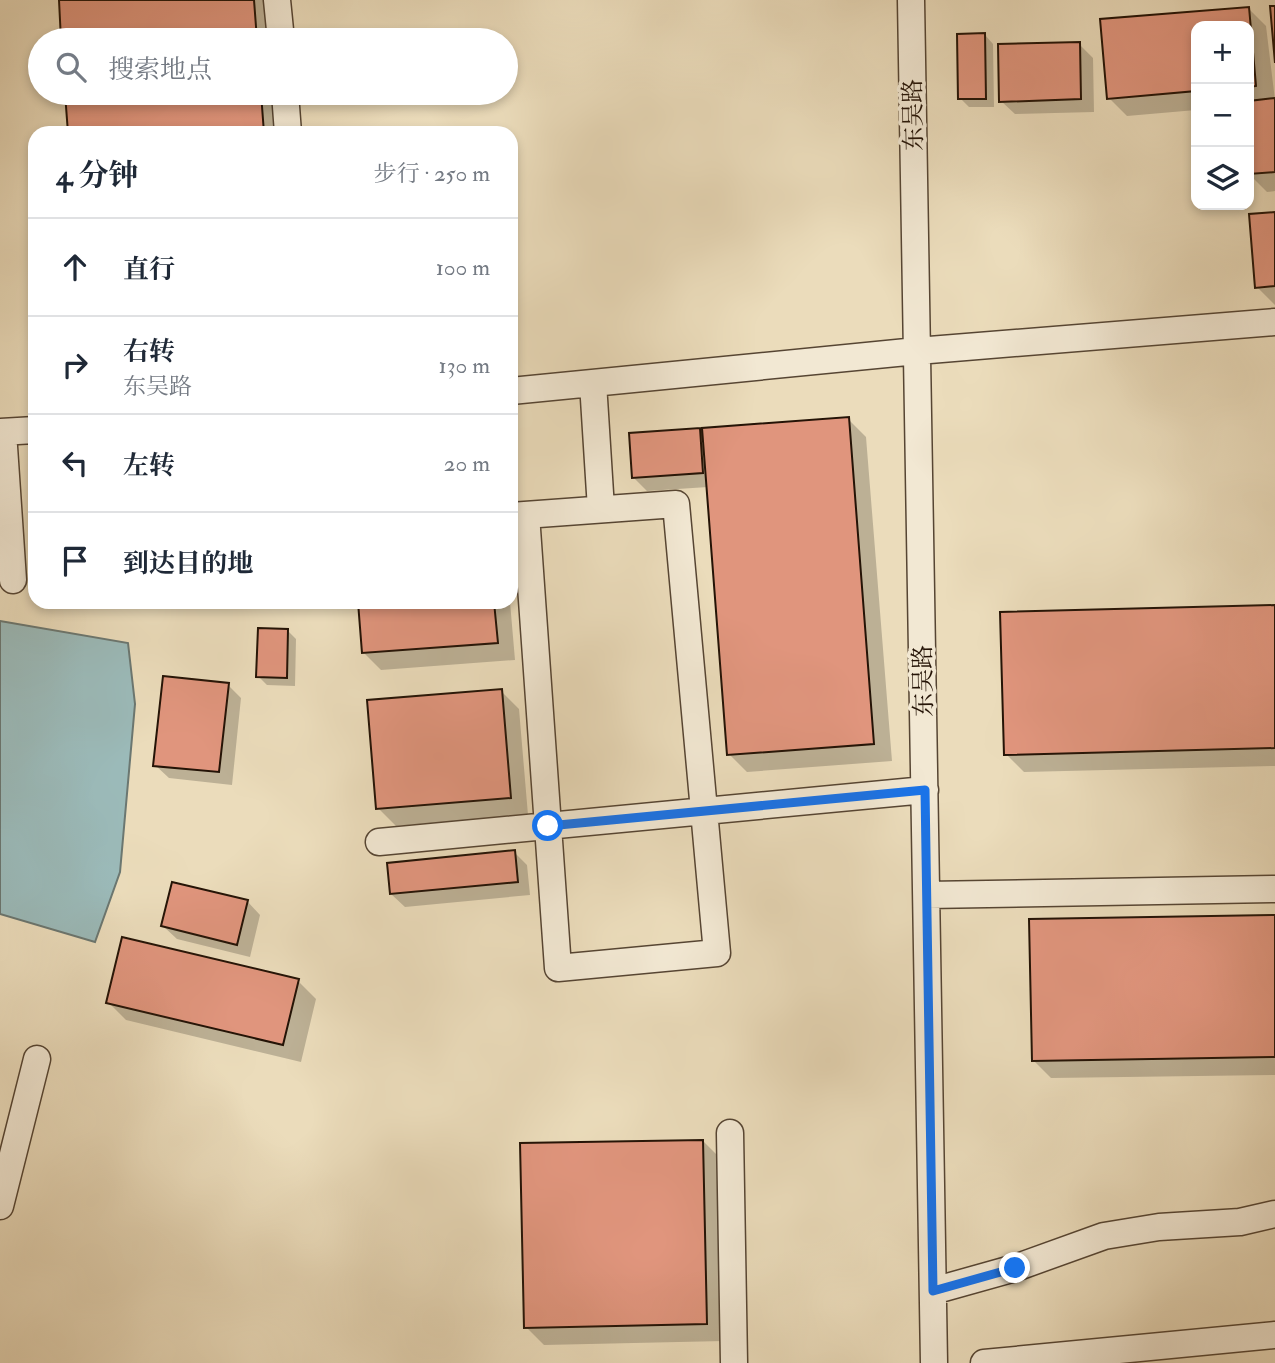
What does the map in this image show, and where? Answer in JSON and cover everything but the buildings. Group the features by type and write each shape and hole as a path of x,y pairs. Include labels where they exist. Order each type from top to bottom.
{"street":[{"path":"277,0 280,28"},
{"name":"东吴路","path":"911,0 934,1363"},
{"path":"286,105 287,126"},
{"path":"518,390 917,351 1275,322"},
{"path":"593,383 601,509"},
{"path":"12,580 1,432 28,430"},
{"path":"676,504 717,953 558,968 548,826 518,515 601,509 676,504"},
{"path":"380,842 925,790"},
{"path":"927,895 1275,890"},
{"path":"0,1206 37,1059"},
{"path":"730,1133 734,1363"},
{"path":"933,1291 1015,1268 1104,1236 1159,1227 1240,1222 1275,1214"},
{"path":"984,1363 1275,1335"}],"water":[{"path":"0,621 128,643 135,704 120,872 95,942 0,914"}],"route":[{"path":"548,826 925,790 933,1291 1015,1268"}]}
